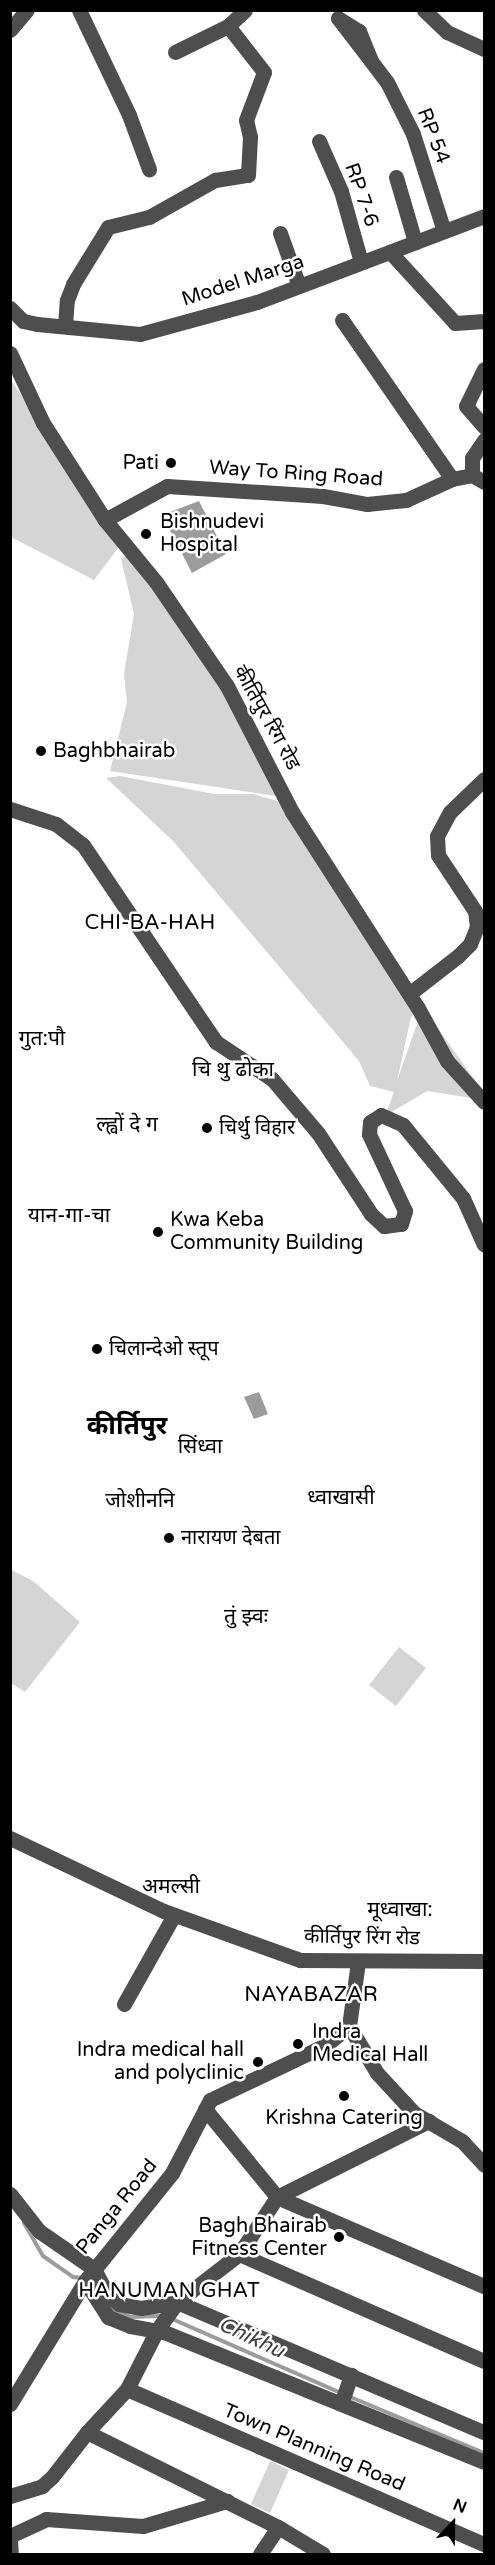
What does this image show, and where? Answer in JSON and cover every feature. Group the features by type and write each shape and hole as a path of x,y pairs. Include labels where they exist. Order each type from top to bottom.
{"street":[{"path":"10,30 27,10"},
{"path":"79,10 129,115 149,169"},
{"path":"175,52 228,26 245,10"},
{"path":"424,10 447,32 484,49"},
{"path":"64,326 67,300 73,284 108,227 149,217 215,180 248,175 250,137 246,120 264,72 228,26"},
{"name":"RP 54","path":"370,61 387,82 413,134 444,231"},
{"name":"RP 7-6","path":"319,141 341,191 361,262"},
{"path":"396,177 415,242"},
{"name":"Model Marga","path":"10,308 22,321 140,334 257,302 484,216"},
{"path":"280,233 299,286"},
{"path":"390,252 455,324 484,321"},
{"path":"342,320 452,479"},
{"name":"कीर्तिपुर रिंग रोड","path":"10,353 44,423 105,520 156,582 227,686 292,812 409,994 447,1061 484,1102"},
{"path":"484,369 466,406 484,428"},
{"path":"478,478 472,458 484,440"},
{"name":"Way To Ring Road","path":"105,520 167,486 323,496 366,504 406,500 452,479 478,478"},
{"path":"409,994 458,956 470,944 477,927 476,911 438,855 437,836 450,812 484,779"},
{"path":"10,810 56,824 83,844 216,1042 272,1079 318,1133 371,1214 384,1226 401,1224 405,1211 369,1134 370,1122 381,1115 403,1125 463,1198 484,1245"},
{"name":"कीर्तिपुर रिंग रोड","path":"10,1838 174,1915 300,1960 484,1961"},
{"path":"124,2004 174,1915"},
{"path":"358,1962 349,2026 377,2073 414,2113 462,2141 484,2165"},
{"name":"Panga Road","path":"10,2404 90,2274 172,2173 210,2100 326,2045 349,2026"},
{"path":"205,2109 277,2197 484,2286"},
{"path":"10,2496 42,2486 52,2477 87,2432 127,2389 157,2330 173,2307 239,2254 277,2197 429,2121"},
{"path":"10,2194 39,2230 90,2274 119,2304 141,2308 173,2307 351,2375 484,2432"},
{"path":"239,2254 484,2361"},
{"path":"90,2274 108,2317 130,2326 157,2330 484,2462"},
{"path":"341,2404 351,2375"},
{"name":"Town Planning Road","path":"127,2389 484,2544"},
{"path":"87,2432 227,2500 323,2554"},
{"path":"10,2536 46,2519 143,2526 227,2500"},
{"path":"260,2554 278,2527"},
{"path":"10,2541 11,2554"}],"shaded area":[{"path":"10,379 125,539 94,580 11,537"},
{"path":"199,501 226,554 192,573 162,515"},
{"path":"132,551 160,582 282,797 110,771 127,702 124,674 134,614 121,559"},
{"path":"120,776 214,794 253,794 284,803 295,802 423,1006 411,1017 397,1081 419,1018 427,1013 484,1093 484,1100 427,1091 385,1116 394,1092 370,1086 359,1061 173,841 106,778"},
{"path":"259,1392 268,1414 254,1419 244,1397"},
{"path":"10,1569 33,1581 80,1622 25,1692 11,1683"},
{"path":"399,1647 426,1668 396,1706 369,1685"},
{"path":"270,2461 289,2470 270,2513 251,2504"}],"waterway":[{"name":"Chikhu","path":"24,2223 43,2256 73,2277 83,2278"},
{"name":"Chikhu","path":"107,2302 116,2312 131,2317 160,2316"},
{"name":"Chikhu","path":"170,2318 341,2393"},
{"name":"Chikhu","path":"348,2396 484,2453"}],"place":[{"name":"Pati","path":"171,463"},
{"name":"Bishnudevi Hospital","path":"146,534"},
{"name":"Baghbhairab","path":"41,751"},
{"name":"चिर्थु विहार","path":"207,1128"},
{"name":"Kwa Keba Community Building","path":"158,1232"},
{"name":"चिलान्देओ स्तूप","path":"97,1349"},
{"name":"नारायण देबता","path":"169,1538"},
{"name":"Indra Medical Hall","path":"298,2044"},
{"name":"Indra medical hall and polyclinic","path":"258,2062"},
{"name":"Krishna Catering","path":"344,2096"},
{"name":"Bagh Bhairab Fitness Center","path":"339,2237"}],"district":[{"name":"CHI-BA-HAH","path":"150,923"},
{"name":"गुत:पौ","path":"42,1039"},
{"name":"चि थु ढोका","path":"233,1070"},
{"name":"ल्ह्वों दे ग","path":"127,1125"},
{"name":"यान-गा-चा","path":"69,1216"},
{"name":"कीर्तिपुर","path":"127,1426"},
{"name":"सिंध्वा","path":"200,1447"},
{"name":"ध्वाखासी","path":"341,1498"},
{"name":"जोशीननि","path":"140,1501"},
{"name":"तुं झ्वः","path":"246,1617"},
{"name":"अमल्सी","path":"171,1887"},
{"name":"मूध्वाखा:","path":"400,1910"},
{"name":"NAYABAZAR","path":"311,1995"},
{"name":"HANUMAN GHAT","path":"169,2291"}]}
